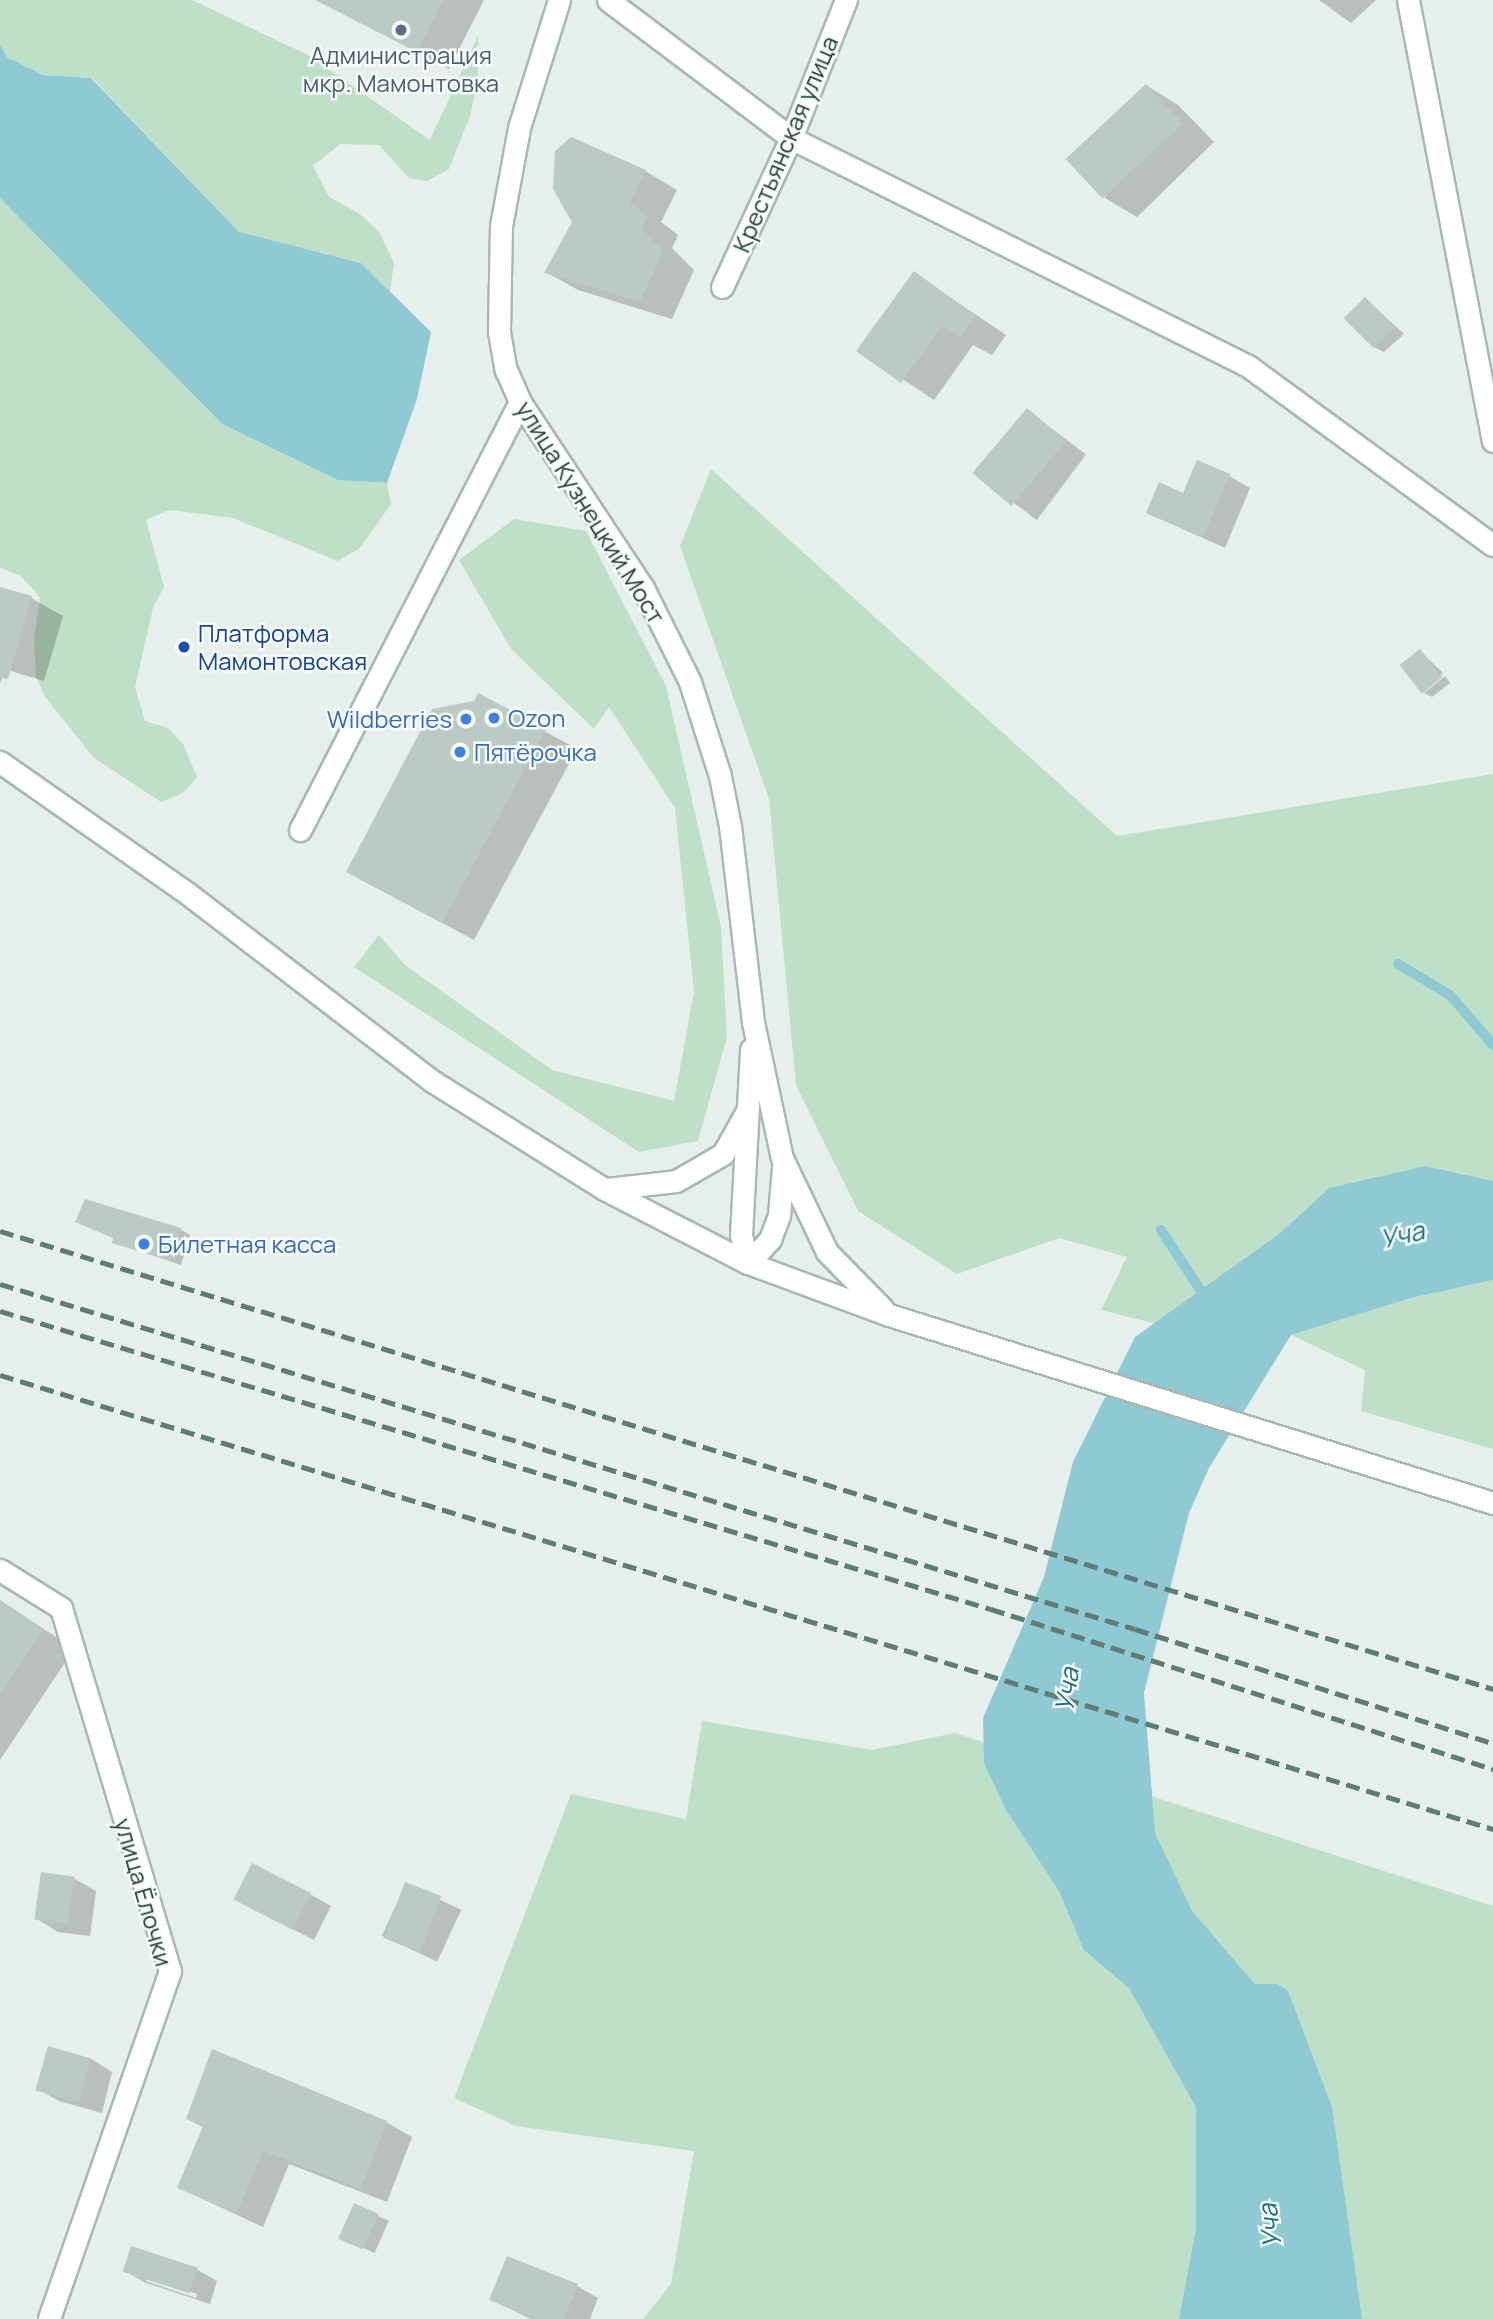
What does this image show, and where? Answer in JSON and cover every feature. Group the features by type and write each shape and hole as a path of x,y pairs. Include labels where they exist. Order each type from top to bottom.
{"street":[{"name":"улица Кузнецкий Мост","path":"558,0 519,128 501,226 499,332 520,402 643,588 690,682 720,776 730,826 753,1022"},
{"path":"608,0 791,138 1248,366 1493,545"},
{"name":"Крестьянская улица","path":"722,287 791,138 846,0"},
{"path":"1408,0 1493,441"},
{"path":"300,830 520,402"},
{"path":"0,762 187,894 432,1082 604,1189 748,1263 890,1315 1493,1503"},
{"path":"748,1263 741,1235 753,1022"},
{"path":"753,1022 782,1158 827,1252 890,1315"},
{"path":"604,1189 676,1181 723,1154 747,1111"},
{"path":"748,1263 770,1239 779,1215 782,1158"},
{"name":"улица Ёлочки","path":"0,1570 61,1608 170,1971 49,2319"}],"green space":[{"path":"0,0 192,0 308,55 430,140 478,36 478,79 470,116 449,169 427,181 409,178 379,145 340,144 313,166 329,197 360,214 379,232 394,263 390,291 361,263 239,232 92,78 43,75 7,57 0,45"},
{"path":"0,198 222,424 338,480 387,483 391,504 360,548 338,561 233,518 169,510 146,520 164,587 153,608 135,687 145,721 168,728 183,744 197,777 183,793 161,802 94,758 46,698 36,677 34,640 40,597 21,576 0,568"},
{"path":"711,469 1117,836 1493,774 1493,1181 1425,1166 1329,1188 1279,1234 1157,1324 1101,1310 1127,1257 1059,1238 957,1274 858,1211 796,1085 769,799 680,546"},
{"path":"514,519 586,531 666,686 721,927 727,1037 698,1141 639,1152 354,967 379,935 405,965 552,1070 674,1101 694,992 675,808 609,707 594,729 511,649 459,560"},
{"path":"1493,1280 1493,1449 1361,1411 1365,1370 1291,1335 1411,1298"},
{"path":"702,1721 872,1750 955,1733 1493,1906 1493,2319 643,2319 671,2284 694,2151 516,2126 454,2098 571,1794 686,1819"}],"water":[{"path":"0,45 7,57 43,75 91,78 239,232 361,263 431,332 417,399 387,483 338,480 222,424 0,198"},
{"name":"Уча","path":"1425,1166 1493,1181 1493,1280 1411,1298 1291,1335 1209,1468 1189,1513 1144,1693 1155,1833 1192,1911 1255,1984 1277,1984 1288,1991 1332,2107 1362,2319 1179,2319 1196,2229 1196,2107 1129,1988 1084,1950 1059,1891 1006,1810 984,1763 983,1718 1044,1577 1073,1462 1135,1337 1279,1234 1329,1188"}],"building":[{"name":"Администрация мкр. Мамонтовка","path":"315,0 443,0 417,52"},
{"path":"1146,84 1183,123 1102,199 1066,159"},
{"path":"571,137 646,170 630,203 648,216 641,228 663,251 640,302 544,273 572,222 553,189 555,151"},
{"path":"914,271 976,316 959,338 942,326 901,383 856,351"},
{"path":"1365,297 1395,327 1373,348 1344,318"},
{"path":"1027,408 1066,441 1011,506 972,473"},
{"path":"1197,460 1230,474 1203,538 1146,513 1159,482 1183,493"},
{"path":"0,587 32,596 8,679 0,678"},
{"path":"1420,649 1442,677 1422,693 1400,665"},
{"path":"478,693 546,729 442,923 346,872 432,709 474,701"},
{"path":"85,1199 181,1228 171,1261 112,1243 113,1238 75,1222"},
{"path":"0,1601 44,1629 0,1694"},
{"path":"252,1863 311,1893 292,1929 233,1900"},
{"path":"41,1872 75,1877 68,1924 34,1920"},
{"path":"405,1882 441,1896 420,1952 383,1938"},
{"path":"48,2046 91,2058 79,2103 35,2090"},
{"path":"212,2049 387,2121 361,2189 263,2151 237,2213 177,2188 203,2126 186,2119"},
{"path":"354,2203 379,2214 363,2250 338,2239"},
{"path":"131,2246 198,2268 189,2293 123,2272"},
{"path":"507,2256 578,2284 564,2319 536,2319 489,2300"}],"waterway":[{"path":"1398,964 1450,995 1493,1045"},
{"path":"1161,1230 1209,1303"}],"railway":[{"path":"0,1231 1493,1689"},
{"path":"0,1284 1135,1629 1493,1743"},
{"path":"0,1311 991,1609 1493,1769"},
{"path":"0,1375 1493,1829"}],"place":[{"name":"Администрация мкр. Мамонтовка","path":"401,30"},
{"name":"Платформа Мамонтовская","path":"184,647"},
{"name":"Ozon","path":"494,718"},
{"name":"Wildberries","path":"466,719"},
{"name":"Пятёрочка","path":"460,752"},
{"name":"Билетная касса","path":"144,1244"}]}
